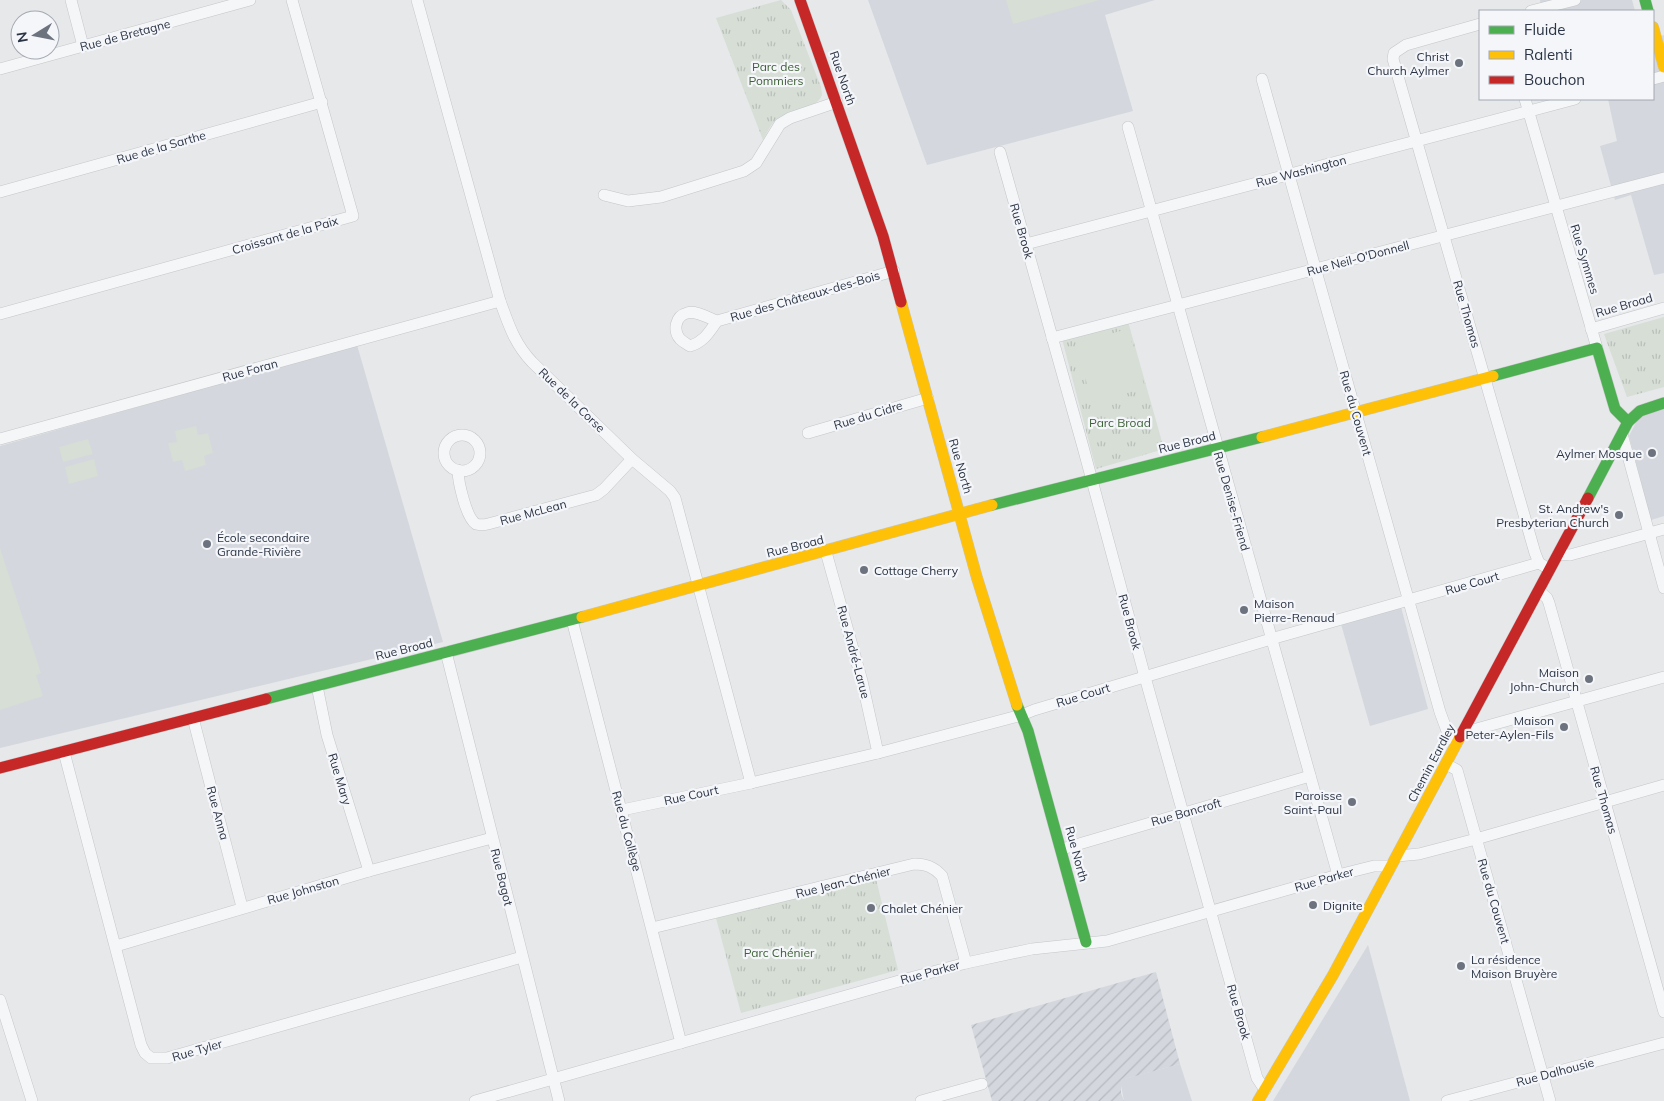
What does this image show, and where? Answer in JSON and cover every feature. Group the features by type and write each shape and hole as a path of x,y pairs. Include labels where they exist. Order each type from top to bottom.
{"street":[{"path":"71,0 83,46"},
{"name":"Rue de Bretagne","path":"0,69 250,0"},
{"name":"Croissant de la Paix","path":"0,314 353,216 292,0"},
{"name":"Rue de la Corse","path":"417,0 500,301 515,340 521,350 632,459 670,491 675,498 751,782"},
{"name":"Rue North","path":"800,0 837,102 894,272 977,578 1028,731 1062,849 1086,942"},
{"path":"1535,10 1574,0"},
{"name":"Rue Thomas","path":"1479,24 1406,44 1394,53 1393,59 1539,563"},
{"path":"1654,31 1664,68"},
{"name":"Rue du Couvent","path":"1262,79 1440,712 1447,731 1456,744"},
{"name":"Rue Symmes","path":"1525,100 1555,208 1615,409 1628,422"},
{"name":"Rue Washington","path":"1026,244 1571,100"},
{"name":"Rue de la Sarthe","path":"0,192 322,102"},
{"path":"604,195 628,201 661,197 744,171 756,163 780,124 790,118 837,102"},
{"name":"Rue Denise-Friend","path":"1128,127 1338,875"},
{"name":"Rue Brook","path":"1000,152 1092,481 1144,677 1257,1078 1265,1090"},
{"name":"Rue Neil-O'Donnell","path":"1052,338 1664,178"},
{"name":"Rue des Châteaux-des-Bois","path":"717,321 894,272"},
{"name":"Rue Foran","path":"0,439 500,301"},
{"name":"Rue Broad","path":"1592,329 1664,308"},
{"name":"Rue Broad","path":"0,768 572,620 960,515 1356,413 1597,348"},
{"name":"Rue du Cidre","path":"808,433 928,398"},
{"path":"1628,422 1640,412 1664,403"},
{"name":"Chemin Eardley","path":"1258,1101 1333,975 1628,422"},
{"path":"1622,434 1664,588"},
{"name":"Rue McLean","path":"458,470 462,494 472,520 477,524 488,524 596,495 632,459"},
{"path":"1558,554 1570,555 1664,529"},
{"name":"Rue André-Larue","path":"826,552 862,681 878,753"},
{"path":"1539,563 1550,569"},
{"name":"Rue Court","path":"622,810 878,753 1022,715 1271,639 1539,563"},
{"name":"Rue Thomas","path":"1539,591 1547,598 1664,1012"},
{"name":"Rue du Collège","path":"572,620 682,1043"},
{"name":"Rue Bagot","path":"446,652 559,1101"},
{"path":"1462,733 1664,676"},
{"name":"Rue Mary","path":"317,686 329,742 369,871"},
{"name":"Rue Anna","path":"193,718 242,908"},
{"name":"Rue Tyler","path":"64,752 141,1045 145,1053 151,1058 158,1060 522,957"},
{"name":"Rue du Couvent","path":"1446,764 1457,770 1550,1101"},
{"name":"Rue Bancroft","path":"1062,849 1182,812 1310,776"},
{"name":"Rue Parker","path":"474,1101 899,980 1032,949 1108,940 1338,875 1476,839 1664,785"},
{"name":"Rue Johnston","path":"116,946 369,871 492,838"},
{"name":"Rue Jean-Chénier","path":"652,928 914,864 923,864 937,870 942,876 966,963"},
{"path":"0,1000 32,1101"},
{"name":"Rue Dalhousie","path":"1447,1101 1664,1043"},
{"path":"925,1100 982,1084"}],"shaded area":[{"path":"868,0 1155,0 1105,15 1133,111 927,165"},
{"path":"1540,0 1632,0 1635,10 1542,10"},
{"path":"1664,35 1664,273 1654,275 1631,195 1615,200 1600,146 1617,141 1608,100 1654,100 1654,39"},
{"name":"École secondaire Grande-Rivière","path":"357,345 443,642 0,748 0,446"},
{"path":"1664,408 1664,516 1651,520 1629,436 1639,417"},
{"path":"1401,607 1428,709 1370,726 1341,624"},
{"path":"1368,945 1410,1101 1273,1101"},
{"path":"1156,972 1180,1064 1121,1080 1121,1093 1124,1101 992,1101 971,1025"},
{"path":"1180,1064 1192,1101 1124,1101 1120,1080"}],"green space":[{"name":"Parc des Pommiers","path":"781,0 791,10 821,87 822,95 814,104 781,116 770,127 763,140 716,18"},
{"path":"1006,0 1100,0 1013,24"},
{"path":"1664,317 1664,387 1627,397 1604,334"},
{"name":"Parc Broad","path":"1127,318 1164,449 1096,469 1061,335"},
{"path":"1128,329 1145,388 1092,403 1076,343"},
{"path":"196,426 198,435 208,433 213,453 204,456 206,465 185,471 182,460 173,462 168,443 177,442 175,431"},
{"path":"88,439 93,454 63,462 59,447"},
{"path":"94,459 98,476 69,484 65,467"},
{"path":"0,548 41,673 36,675 43,696 0,710"},
{"name":"Parc Chénier","path":"876,879 898,970 741,1013 716,918"}],"traffic: fast":[{"path":"1645,0 1648,10"},
{"path":"1493,376 1597,348 1615,409 1628,422"},
{"path":"1588,498 1628,422 1640,411 1664,403"},
{"path":"992,505 1262,437"},
{"path":"266,699 582,617"},
{"path":"1017,705 1028,731 1086,942"}],"traffic: slow":[{"path":"1654,31 1664,67"},
{"path":"901,302 977,578 1017,705"},
{"path":"1262,437 1493,376"},
{"path":"582,617 992,505"},
{"path":"1258,1101 1333,975 1460,737"}],"traffic: jam":[{"path":"800,0 883,236 901,302"},
{"path":"1460,737 1588,498"},
{"path":"0,768 266,699"}],"place":[{"name":"Christ Church Aylmer","path":"1459,63"},
{"name":"Aylmer Mosque","path":"1652,453"},
{"name":"St. Andrew's Presbyterian Church","path":"1619,515"},
{"name":"École secondaire Grande-Rivière","path":"207,544"},
{"name":"Cottage Cherry","path":"864,570"},
{"name":"Maison Pierre-Renaud","path":"1244,610"},
{"name":"Maison John-Church","path":"1589,679"},
{"name":"Maison Peter-Aylen-Fils","path":"1564,727"},
{"name":"Paroisse Saint-Paul","path":"1352,802"},
{"name":"Dignite","path":"1313,905"},
{"name":"Chalet Chénier","path":"871,908"},
{"name":"La résidence Maison Bruyère","path":"1461,966"}]}
